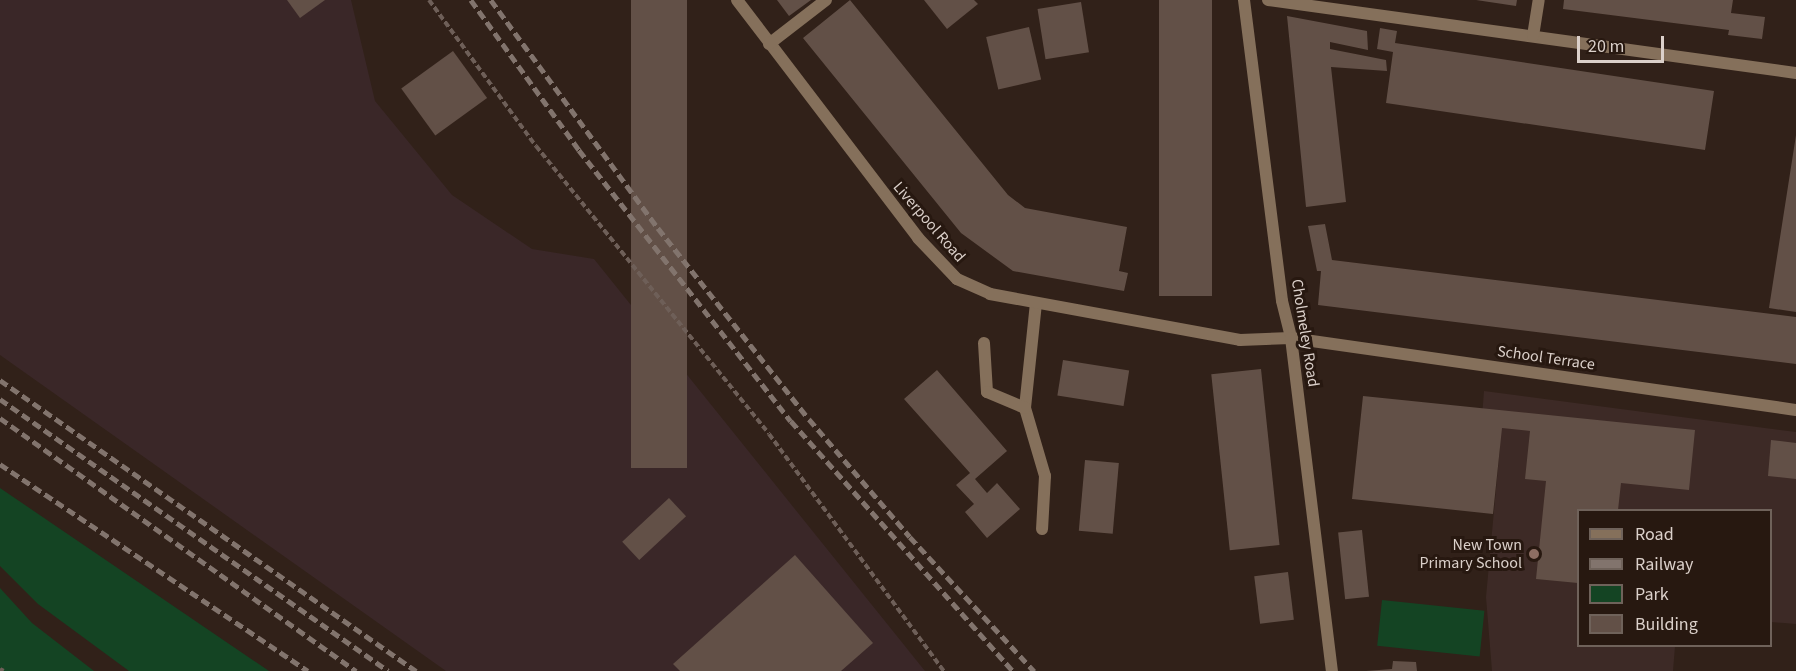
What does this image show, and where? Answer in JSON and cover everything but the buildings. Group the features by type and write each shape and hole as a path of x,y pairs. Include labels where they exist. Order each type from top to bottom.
{"street":[{"name":"Liverpool Road","path":"737,0 888,202 957,279 990,294 1240,340 1291,338"},
{"path":"769,44 826,0"},
{"name":"Cholmeley Road","path":"1244,0 1281,289 1291,338 1332,671"},
{"path":"1268,0 1796,73"},
{"path":"1533,36 1539,0"},
{"path":"1036,303 1025,408 1045,476 1042,529"},
{"name":"School Terrace","path":"1291,338 1796,410"},
{"path":"984,343 987,392 1025,408"}],"path":[{"path":"429,0 536,146 769,434 944,671"}],"shaded area":[{"path":"0,0 351,0 375,101 452,195 532,249 594,259 925,671 446,671 0,355"},
{"name":"New Town Primary School","path":"1484,391 1796,432 1796,624 1772,622 1772,509 1577,509 1577,647 1675,647 1673,671 1492,671 1486,597 1500,446 1480,443"}],"green space":[{"path":"0,488 269,671 129,671 38,604 0,566"},
{"path":"0,588 32,623 94,671 0,671"},
{"path":"1382,600 1484,611 1480,657 1377,646"}],"railway":[{"path":"471,0 579,150 791,421 1013,671"},
{"path":"491,0 658,228 809,419 910,537 1034,671"},
{"path":"0,380 416,671"},
{"path":"0,399 388,671"},
{"path":"0,418 356,671"},
{"path":"0,464 308,671"}],"place":[{"name":"New Town Primary School","path":"1534,554"}]}
